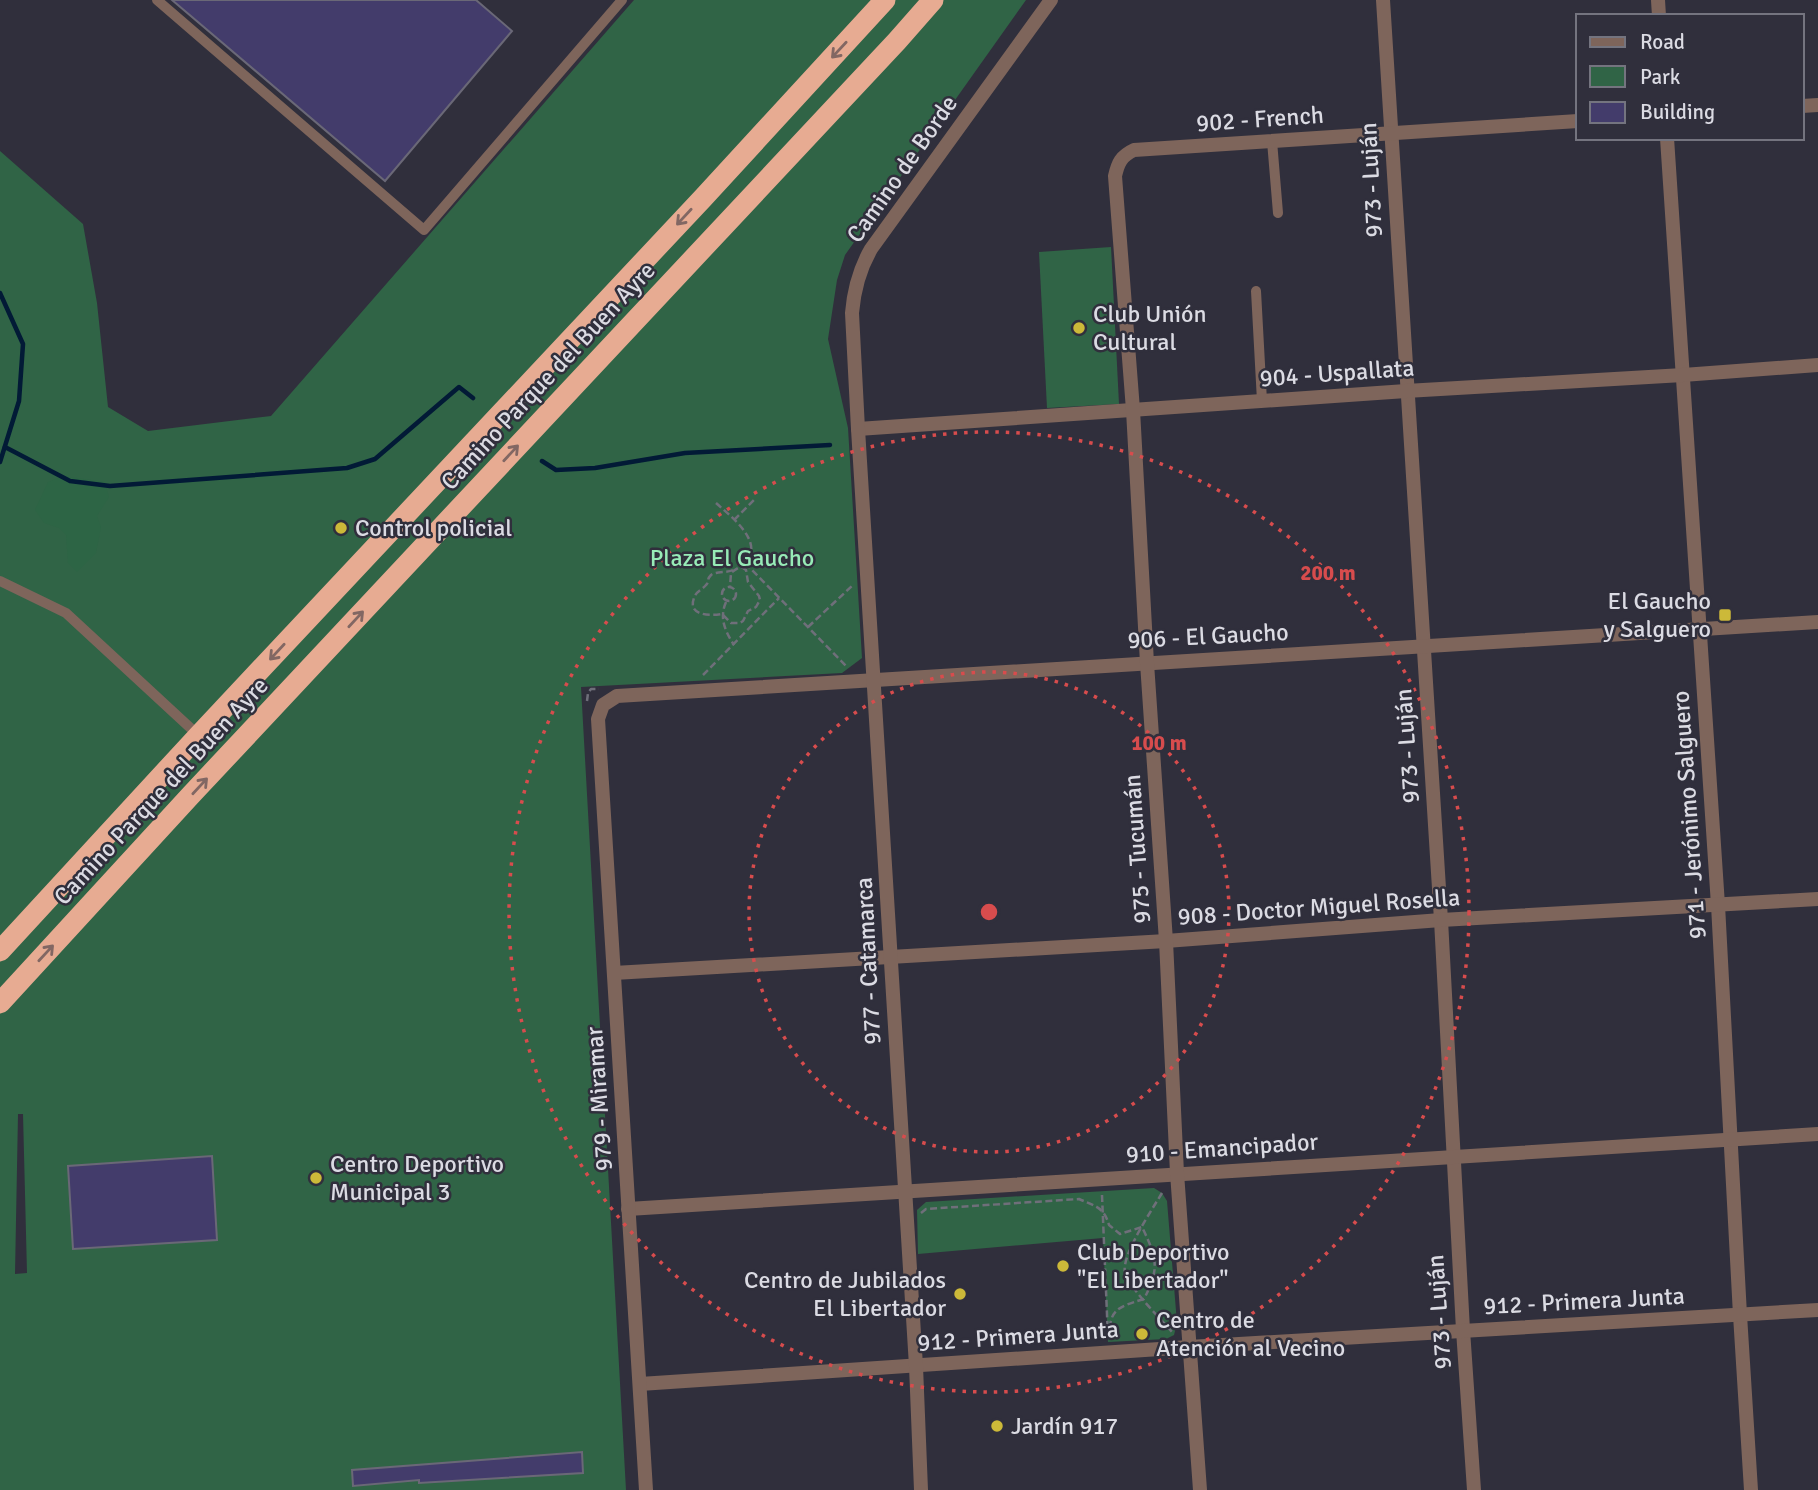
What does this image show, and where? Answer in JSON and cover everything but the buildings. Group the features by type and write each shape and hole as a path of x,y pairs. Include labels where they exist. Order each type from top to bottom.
{"highway":[{"name":"Camino Parque del Buen Ayre","path":"0,951 885,0"},
{"name":"Camino Parque del Buen Ayre","path":"0,1003 933,0"}],"street":[{"name":"Camino de Borde","path":"859,429 852,313 857,278 864,261 1051,0"},
{"name":"973 - Luján","path":"1383,0 1441,920 1463,1330 1475,1490"},
{"name":"902 - French","path":"1118,163 1124,155 1134,150 1576,121"},
{"name":"971 - Jerónimo Salguero","path":"1667,140 1718,905 1751,1490"},
{"name":"975 - Tucumán","path":"1118,163 1115,176 1133,411 1166,941 1177,1173 1200,1490"},
{"name":"904 - Uspallata","path":"859,429 1818,365"},
{"name":"977 - Catamarca","path":"859,429 916,1366 921,1490"},
{"name":"906 - El Gaucho","path":"603,705 617,696 1818,622"},
{"name":"979 - Miramar","path":"603,705 598,719 646,1490"},
{"name":"908 - Doctor Miguel Rosella","path":"614,973 1166,941 1441,920 1818,899"},
{"name":"910 - Emancipador","path":"628,1209 1818,1134"},
{"name":"912 - Primera Junta","path":"640,1384 1189,1347 1818,1310"}],"lane":[{"path":"157,0 424,229 622,0"},
{"path":"1272,141 1278,213"},
{"path":"1256,291 1262,401"},
{"path":"0,581 66,613 198,736"}],"path":[{"path":"734,520 754,500"},
{"path":"716,503 747,535 751,542 750,551 745,563 726,573 714,573 699,590 693,598 694,606 700,613 722,614 731,623 740,623 748,611 759,604 759,596 748,582 746,570 740,566"},
{"path":"745,563 851,671"},
{"path":"730,587 733,570"},
{"path":"808,627 854,584"},
{"path":"726,601 731,602 736,597 736,590 730,587 722,593 726,601 722,614 727,634 734,645"},
{"path":"697,682 779,598"},
{"path":"587,707 588,693 591,690 607,688"},
{"path":"1101,1191 1109,1342 1109,1325 1114,1312 1122,1305 1143,1299 1154,1280 1156,1263 1142,1227"},
{"path":"1162,1193 1128,1253 1124,1266 1127,1277 1174,1335"},
{"path":"921,1214 926,1209 1079,1199 1098,1207 1107,1216 1109,1225 1120,1234 1142,1227"}],"green space":[{"name":"Plaza El Gaucho","path":"634,0 1026,0 845,255 837,280 828,339 848,428 862,658 842,673 581,687 626,1490 0,1490 0,151 83,224 97,303 108,407 148,431 271,416","holes":["18,1114 23,1114 27,1273 15,1274"]},
{"name":"Club Unión Cultural","path":"1111,247 1119,404 1047,408 1039,252"},
{"path":"62,476 105,482 109,497 97,516 101,527 96,553 77,572 68,563 66,535 59,528 44,523 35,510 48,482"},
{"path":"1154,1188 1162,1193 1167,1201 1177,1323 1174,1335 1166,1339 1108,1342 1103,1238 918,1254 917,1210 926,1202"}],"waterway":[{"path":"0,293 23,344 19,401 0,462"},
{"path":"5,447 70,481 110,486 347,468 375,459 459,387 473,398"},
{"path":"542,461 556,470 595,468 685,453 830,445"}],"place":[{"name":"Club Unión Cultural","path":"1079,328"},
{"name":"Control policial","path":"341,528"},
{"name":"El Gaucho y Salguero","path":"1725,615"},
{"name":"Centro Deportivo Municipal 3","path":"316,1178"},
{"name":"Club Deportivo \"El Libertador\"","path":"1063,1266"},
{"name":"Centro de Jubilados El Libertador","path":"960,1294"},
{"name":"Centro de Atención al Vecino","path":"1142,1334"},
{"name":"Jardín 917","path":"997,1426"}]}
